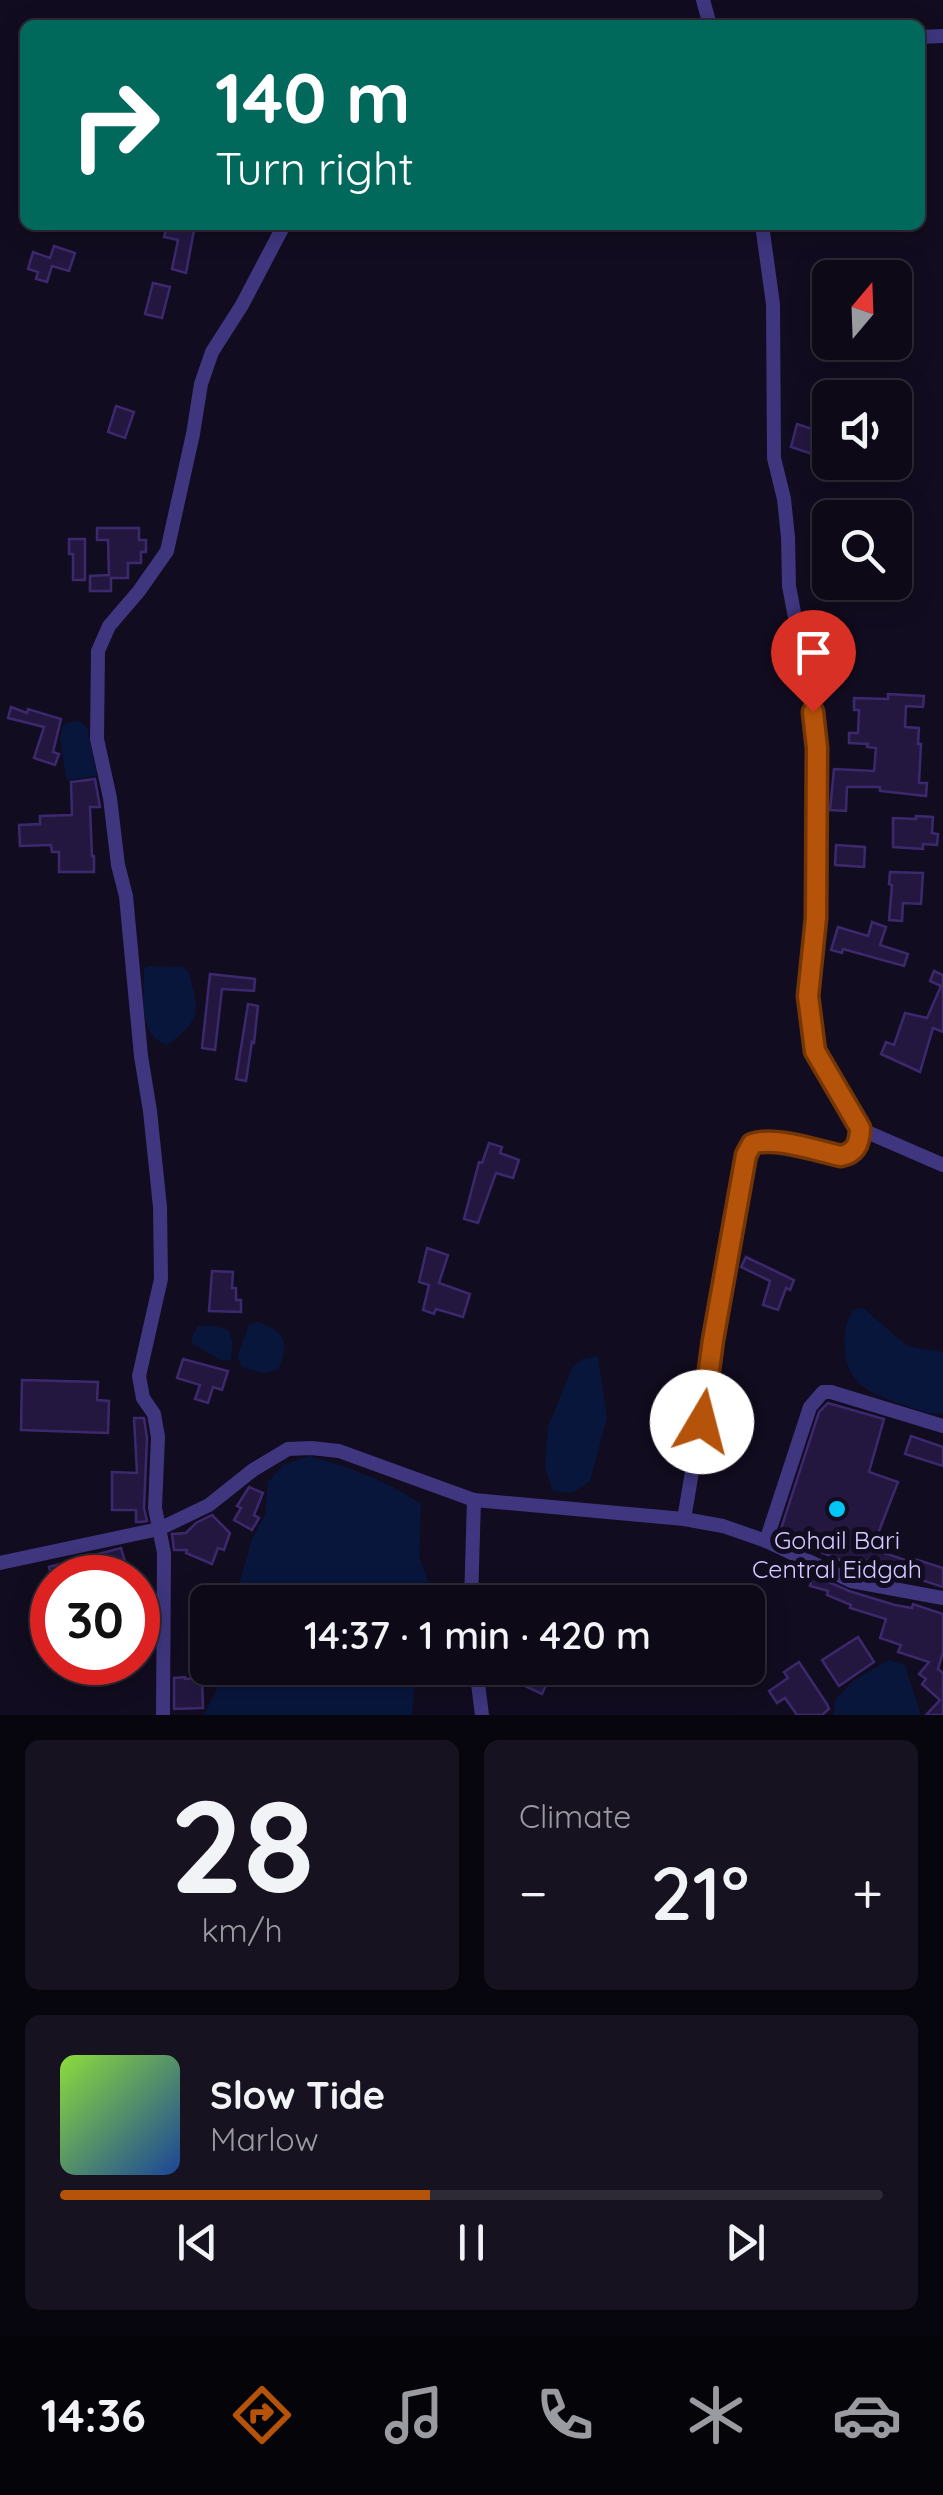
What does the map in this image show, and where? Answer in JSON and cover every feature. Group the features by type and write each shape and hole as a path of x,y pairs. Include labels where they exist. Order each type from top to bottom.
{"street":[{"path":"163,1715 164,1553 155,1508 158,1437 154,1414 142,1398 139,1376 161,1279 160,1207 126,896 97,738 98,650 110,626 167,551 201,384 212,352 281,230"},
{"path":"763,230 773,304 774,458 786,518 788,586 817,748 816,918 808,996 815,1051 860,1128 943,1165"},
{"path":"684,1519 746,1155 752,1144 760,1141 841,1156 850,1154 858,1147 860,1128"},
{"path":"766,1541 810,1407 822,1392 943,1426"},
{"path":"0,1563 159,1530 209,1504 288,1449 311,1448 339,1451 474,1500 723,1526 766,1541 851,1582 943,1598"},
{"path":"472,1585 474,1500"},
{"path":"478,1685 482,1715"}],"water":[{"path":"74,721 87,727 97,776 68,780 66,777 60,740 63,725"},
{"path":"147,966 182,967 188,971 192,984 196,1005 192,1021 167,1045 151,1033 144,1014"},
{"path":"863,1308 907,1346 943,1352 943,1414 882,1397 856,1380 847,1361 845,1333 853,1310"},
{"path":"257,1322 283,1339 284,1352 278,1370 262,1373 242,1367 237,1358 249,1324"},
{"path":"198,1326 228,1330 233,1342 231,1360 221,1360 193,1344 191,1338"},
{"path":"598,1356 607,1418 590,1481 572,1493 553,1491 545,1467 548,1427 572,1368 582,1359"},
{"path":"310,1456 395,1488 421,1504 419,1556 430,1585 239,1585 252,1539 265,1514 268,1482 284,1464"},
{"path":"889,1660 905,1665 921,1715 833,1715 836,1699 854,1680"},
{"path":"217,1685 415,1685 412,1715 204,1715"}],"building":[{"path":"166,230 194,230 186,273 172,269 178,240 164,237"},
{"path":"54,246 75,253 69,271 52,266 47,282 36,279 38,272 28,269 33,252 50,258"},
{"path":"153,283 170,287 162,318 145,314"},
{"path":"116,406 134,412 125,438 108,432"},
{"path":"797,424 812,429 812,454 791,447"},
{"path":"97,528 139,528 139,540 146,540 141,563 128,563 128,578 111,578 111,591 90,591 90,576 109,575 108,540 97,540"},
{"path":"69,539 85,539 85,580 73,580"},
{"path":"888,694 924,696 923,707 906,706 905,727 919,728 919,783 927,783 926,796 880,791 880,787 847,787 846,811 830,810 834,769 874,771 876,748 849,743 849,733 858,733 859,710 854,710 854,698 888,699"},
{"path":"11,707 61,719 53,752 59,754 55,765 34,758 44,727 8,718"},
{"path":"95,779 100,807 90,807 94,872 59,872 59,852 52,852 51,845 20,846 19,825 40,824 40,816 72,815 71,782"},
{"path":"933,817 932,833 938,834 937,845 923,844 923,849 893,847 893,818"},
{"path":"836,845 865,847 864,867 835,865"},
{"path":"890,872 923,873 921,904 903,903 902,921 889,920"},
{"path":"872,922 886,927 880,945 908,954 904,966 843,949 842,953 831,950 838,927 868,936"},
{"path":"934,971 943,975 943,1032 933,1028 920,1072 881,1054 886,1042 894,1045 905,1013 927,1018 941,986 930,981"},
{"path":"210,974 255,979 254,991 222,989 215,1050 202,1048"},
{"path":"248,1004 258,1006 246,1081 236,1079"},
{"path":"489,1143 502,1147 500,1153 519,1160 513,1178 496,1173 478,1223 464,1219 479,1162 482,1163"},
{"path":"427,1248 448,1255 439,1283 470,1294 463,1317 436,1309 434,1314 423,1310 429,1285 419,1282"},
{"path":"746,1257 794,1280 790,1290 786,1288 778,1310 763,1305 770,1281 741,1267"},
{"path":"212,1271 233,1272 232,1288 236,1288 236,1300 241,1300 241,1312 209,1311"},
{"path":"183,1359 228,1371 222,1390 213,1387 208,1403 195,1399 200,1385 177,1378"},
{"path":"22,1380 98,1382 97,1400 109,1401 108,1433 21,1430"},
{"name":"Gohail Bari Central Eidgah","path":"828,1403 884,1419 869,1472 898,1482 872,1549 943,1568 943,1587 894,1571 893,1575 866,1566 864,1570 779,1535 819,1412"},
{"path":"134,1418 144,1418 147,1438 147,1521 141,1522 136,1522 136,1510 112,1510 112,1472 137,1473"},
{"path":"911,1436 943,1447 943,1466 905,1454"},
{"path":"249,1487 263,1493 254,1515 259,1518 252,1530 234,1520 241,1508 237,1506"},
{"path":"212,1515 230,1533 224,1550 218,1548 212,1564 186,1553 187,1550 174,1550 172,1534 186,1533"},
{"path":"121,1548 123,1555 94,1555"},
{"path":"813,1575 895,1605 912,1608 913,1604 943,1614 943,1652 938,1669 943,1673 943,1715 926,1715 940,1700 922,1684 926,1679 919,1674 929,1662 898,1652 901,1645 880,1638 886,1619 850,1608 851,1605 827,1595 828,1591 810,1586"},
{"path":"858,1637 874,1662 839,1686 822,1660"},
{"path":"799,1662 827,1704 829,1709 822,1715 797,1715 785,1698 777,1703 769,1691 788,1678 784,1672"},
{"path":"185,1677 190,1679 190,1685 202,1685 203,1708 174,1709 174,1678"},
{"path":"523,1685 546,1685 542,1694"}],"place":[{"name":"Gohail Bari Central Eidgah","path":"837,1509"}],"route":[{"path":"702,1422 729,1243 746,1155 752,1144 773,1142 841,1156 858,1147 860,1136 860,1128 815,1051 808,996 816,918 817,748 813,712"}]}
